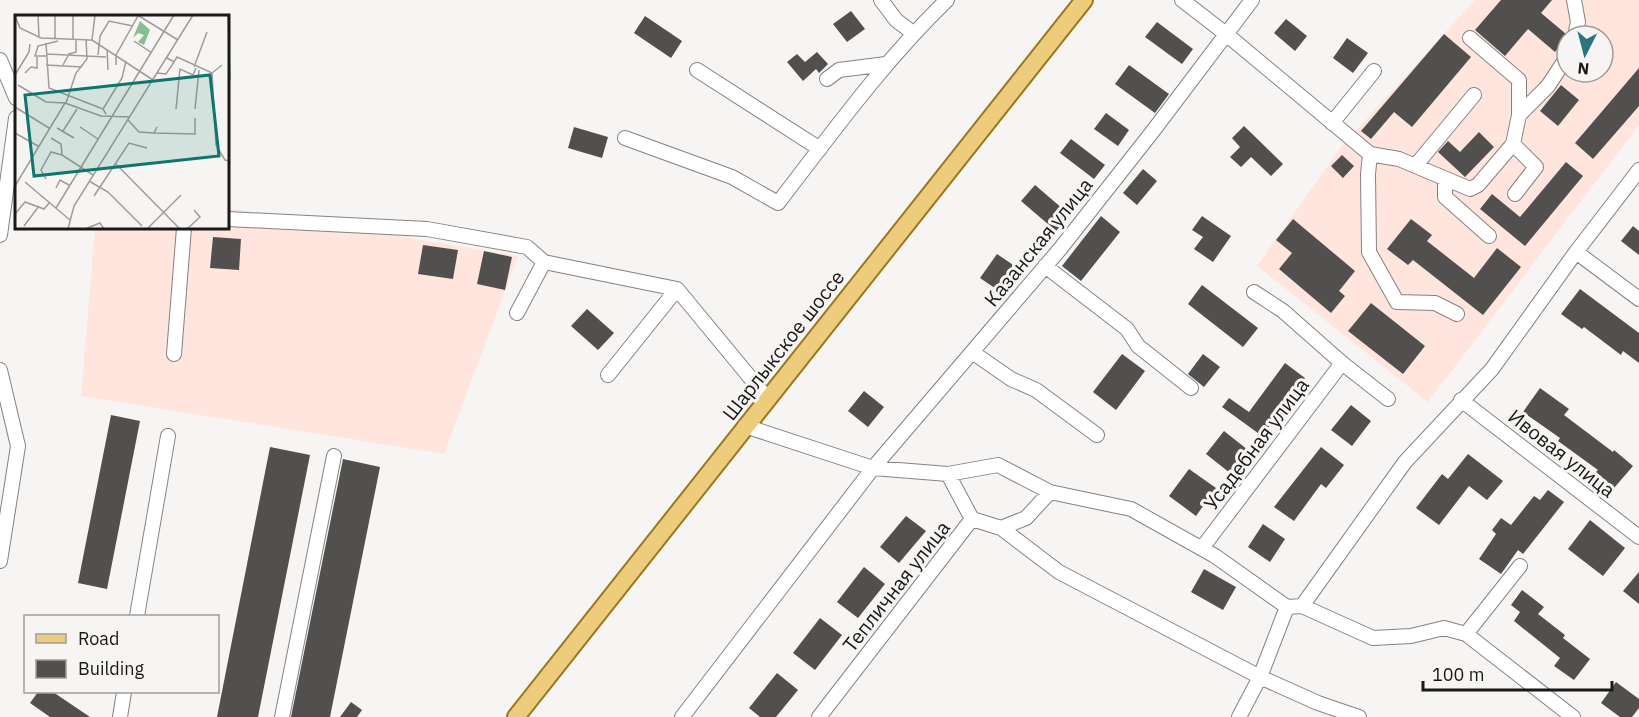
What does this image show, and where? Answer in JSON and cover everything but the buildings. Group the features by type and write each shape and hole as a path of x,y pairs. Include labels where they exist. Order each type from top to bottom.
{"main road":[{"name":"Шарлыкское шоссе","path":"516,717 1084,0"}],"street":[{"path":"881,0 896,20 913,33"},
{"path":"625,138 732,177 778,202 886,64 913,33 947,0"},
{"path":"1182,0 1370,154 1399,159 1470,189 1478,185 1513,144 1519,115 1519,80 1470,38"},
{"name":"Казанская улица","path":"682,717 873,468 1045,266 1153,131 1252,0"},
{"path":"1574,0 1578,24"},
{"path":"0,60 15,96"},
{"path":"827,79 839,70 886,64"},
{"path":"697,70 820,149"},
{"path":"1332,123 1374,71"},
{"path":"1519,115 1548,86 1555,75"},
{"path":"1416,165 1474,95"},
{"path":"0,235 15,125"},
{"path":"1513,144 1536,167 1515,194"},
{"path":"1370,154 1369,252 1397,302 1435,303 1457,314"},
{"path":"1302,606 1405,462 1492,369 1576,252 1639,170"},
{"path":"1445,179 1445,197 1489,236"},
{"path":"230,219 427,229 527,247 543,262 677,289 767,398"},
{"path":"174,354 184,230"},
{"path":"1576,252 1639,298"},
{"path":"517,313 543,262"},
{"path":"1045,266 1127,329 1138,346 1191,388"},
{"path":"608,375 677,289"},
{"path":"1254,292 1283,311 1342,363 1388,399"},
{"path":"972,352 1011,379 1036,390 1097,435"},
{"name":"Усадебная улица","path":"1202,548 1342,363"},
{"path":"0,370 18,446 0,561"},
{"name":"Ивовая улица","path":"1461,400 1639,537"},
{"path":"745,426 873,468 948,474 998,465 1050,492 1131,509 1202,548 1287,607 1302,606 1373,639 1411,636 1444,628 1466,634 1573,717"},
{"path":"137,615 168,436"},
{"path":"282,717 334,456"},
{"name":"Тепличная улица","path":"819,717 972,519 948,474"},
{"path":"1001,528 1026,518 1050,492"},
{"path":"972,519 1001,528 1059,572 1260,677 1318,703 1359,717"},
{"path":"1466,634 1520,566"},
{"path":"1239,717 1260,677 1287,607"},
{"path":"120,717 124,693"}],"shaded area":[{"path":"1475,0 1639,0 1639,125 1428,402 1257,266 1341,147"},
{"path":"230,208 518,256 444,454 81,396 95,230 230,230"}]}
